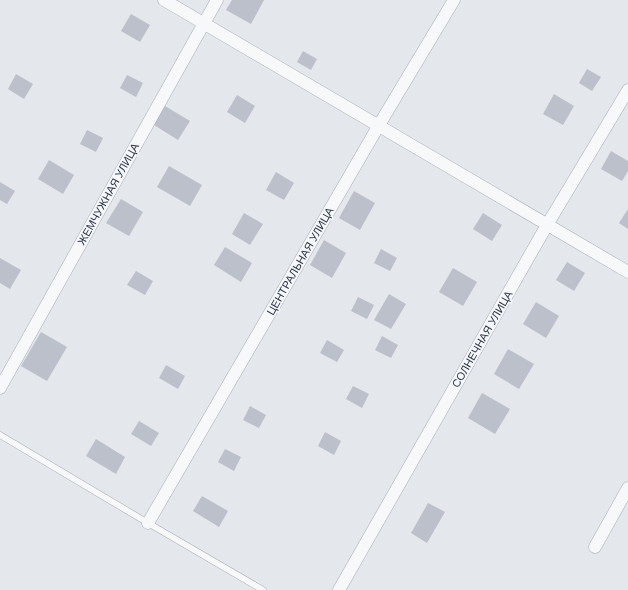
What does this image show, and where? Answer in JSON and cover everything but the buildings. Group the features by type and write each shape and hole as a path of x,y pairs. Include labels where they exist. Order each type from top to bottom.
{"street":[{"path":"164,0 204,22 628,272"},
{"name":"ЖЕМЧУЖНАЯ УЛИЦА","path":"0,388 217,0"},
{"name":"ЦЕНТРАЛЬНАЯ УЛИЦА","path":"148,523 379,125 454,0"},
{"name":"СОЛНЕЧНАЯ УЛИЦА","path":"339,590 547,225 628,90"},
{"path":"595,547 628,488"}],"lane":[{"path":"0,435 263,590"}]}
